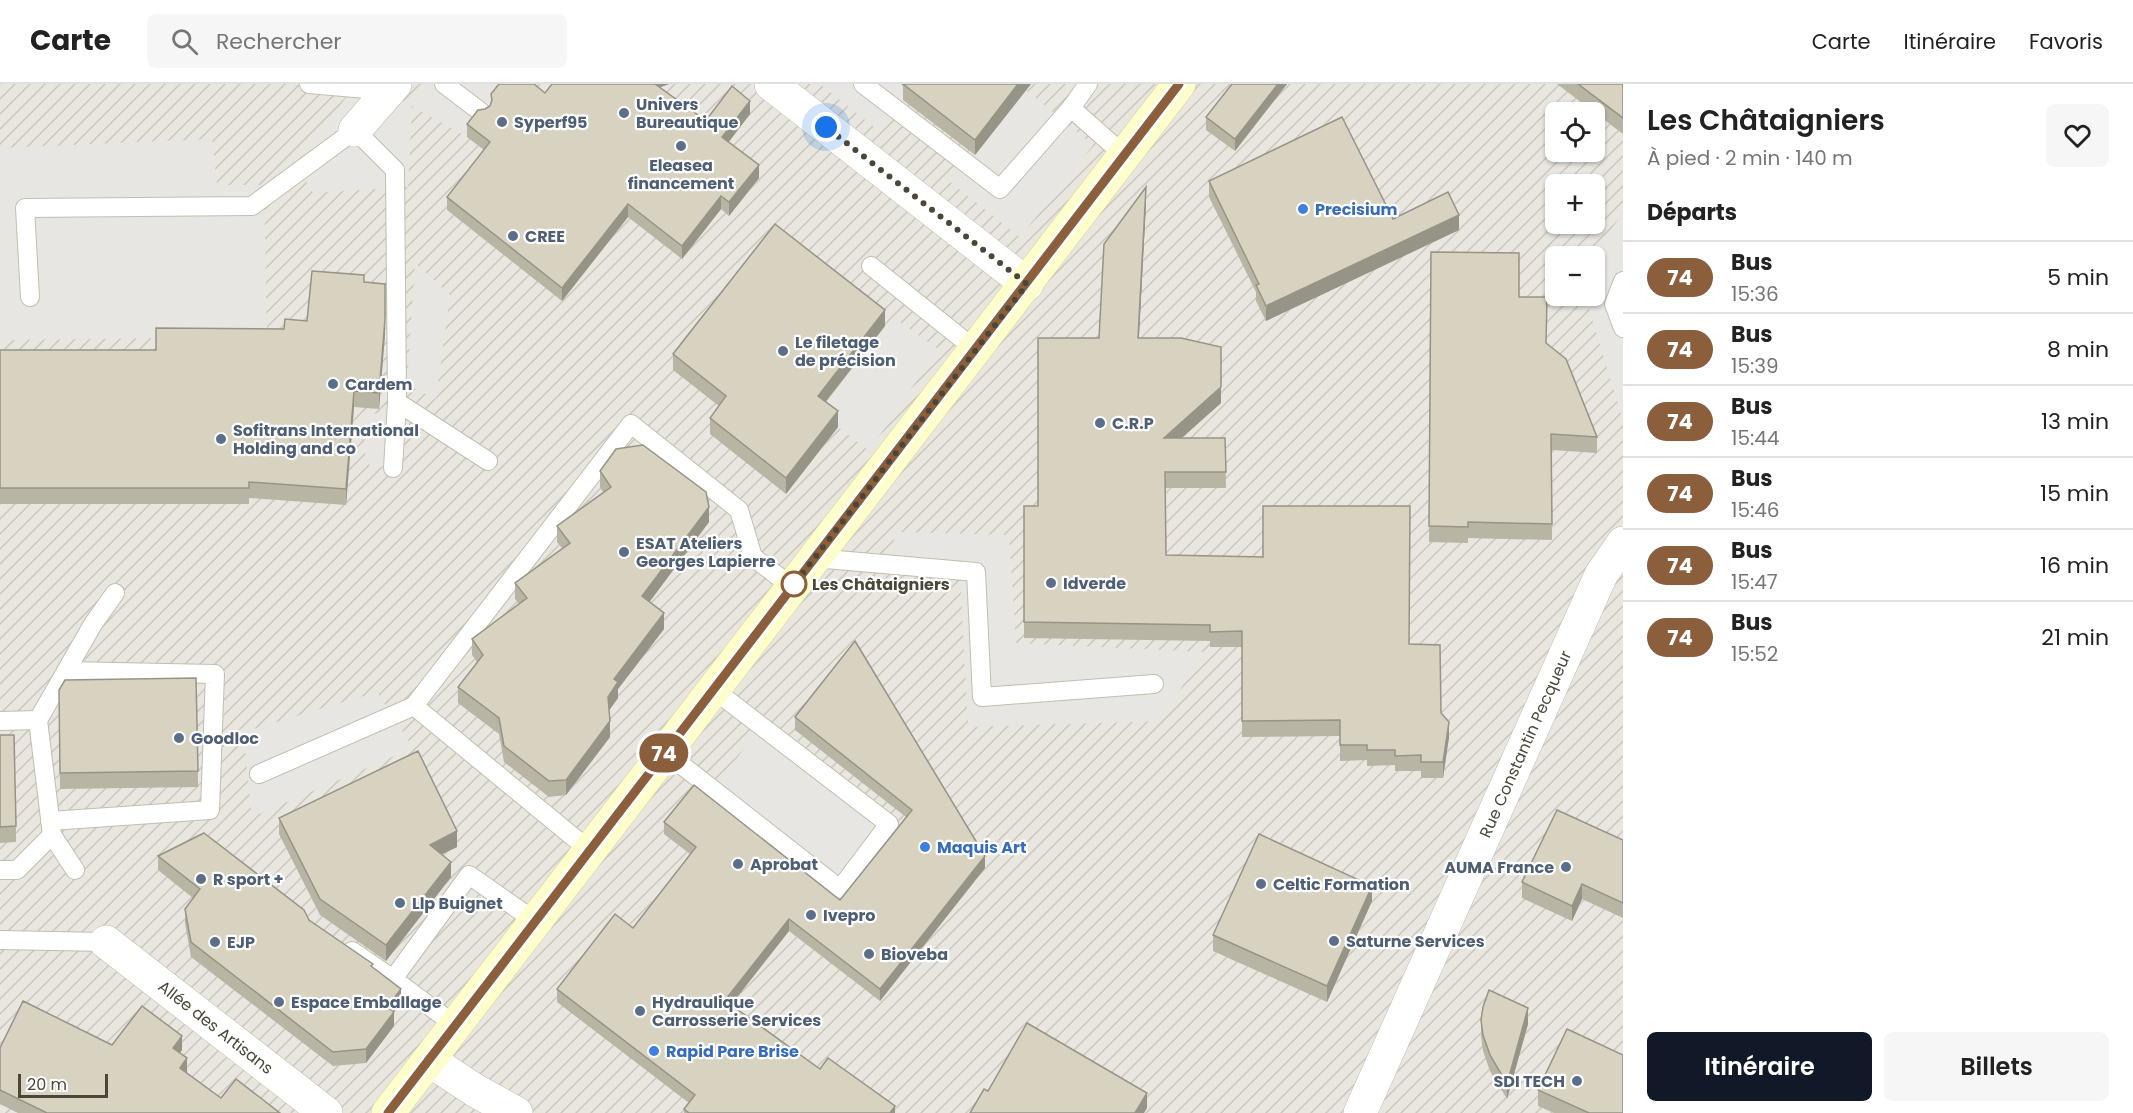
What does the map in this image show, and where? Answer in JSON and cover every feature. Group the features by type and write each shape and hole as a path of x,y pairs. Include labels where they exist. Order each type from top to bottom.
{"street":[{"path":"771,84 1027,284"},
{"path":"388,1113 1179,84"},
{"path":"356,130 392,88"},
{"name":"Rue Constantin Pecqueur","path":"1360,1113 1601,576 1623,543"},
{"name":"Allée des Artisans","path":"106,942 326,1113"},
{"path":"429,1060 476,1091 516,1113"}],"lane":[{"path":"309,84 392,88"},
{"path":"444,84 481,111"},
{"path":"863,84 1000,189 1071,108 1088,84"},
{"path":"1071,108 1124,155"},
{"path":"30,297 25,208 252,206 356,130 396,170 398,402 393,468"},
{"path":"871,266 976,350"},
{"path":"1623,281 1614,304 1623,328"},
{"path":"398,402 488,461"},
{"path":"259,774 414,706 631,424 739,510 753,557 792,587"},
{"path":"814,558 976,572 982,697 1154,684"},
{"path":"75,870 51,828 38,720 93,624 115,593"},
{"path":"0,870 17,870 51,828 210,810 214,674 66,671"},
{"path":"665,752 840,889 889,824 713,689"},
{"path":"414,706 589,850"},
{"path":"0,721 38,720"},
{"path":"393,979 469,875 535,921"},
{"path":"334,938 455,1025"},
{"path":"0,940 106,942"}],"shaded area":[{"path":"0,84 1623,84 1623,1113 0,1113"},
{"path":"356,84 380,84 411,106 430,84 510,84 467,137 412,106 408,187 313,193 296,165"},
{"path":"820,84 901,84 909,91 879,131"},
{"path":"1026,90 1093,145 1020,237 949,181"},
{"path":"212,139 217,185 264,185 267,337 0,340 0,148"},
{"path":"1623,213 1622,417 1588,306 1605,306 1605,246 1599,246"},
{"path":"415,263 450,295 436,399 407,385"},
{"path":"893,317 938,349 869,451 818,411"},
{"path":"397,413 393,468 366,464 363,414"},
{"path":"895,532 1009,535 1016,643 1203,652 1161,721 968,727 960,571 892,565"},
{"path":"377,692 413,748 252,817 243,732"},
{"path":"761,726 889,824 840,889 713,790"}],"building":[{"path":"499,84 534,84 545,93 552,84 655,84 702,118 704,123 732,86 750,101 722,137 759,165 729,202 721,196 682,246 628,204 562,288 447,197 490,142 467,124 478,110 490,106 491,94"},
{"path":"903,84 1018,84 975,140"},
{"path":"1232,84 1278,84 1235,139 1206,117"},
{"path":"1578,84 1623,84 1623,118 1605,102"},
{"path":"1342,117 1393,219 1448,192 1459,215 1266,306 1256,285 1259,284 1209,181"},
{"path":"1146,187 1138,338 1181,338 1221,347 1221,387 1164,438 1225,438 1226,472 1165,472 1166,555 1263,557 1263,506 1410,506 1409,644 1440,645 1441,713 1449,722 1443,762 1421,762 1421,755 1395,756 1395,750 1367,750 1367,745 1340,745 1340,720 1242,721 1242,631 1210,632 1210,625 1024,622 1024,506 1038,506 1038,338 1099,338 1104,244"},
{"path":"775,224 885,310 818,396 838,411 786,478 710,418 726,396 673,354"},
{"path":"1431,252 1519,253 1519,297 1545,297 1546,343 1566,359 1597,437 1551,434 1552,524 1468,522 1468,527 1429,526"},
{"path":"312,271 364,275 364,282 385,284 385,319 379,393 354,391 346,489 249,482 249,488 0,488 0,350 156,350 156,328 284,329 285,319 307,321"},
{"path":"643,445 706,492 709,507 642,596 664,613 614,679 618,682 608,697 610,721 566,780 549,781 504,746 499,718 458,687 483,655 472,639 527,598 515,583 570,543 557,526 611,487 600,471 616,449"},
{"path":"855,641 985,856 880,989 789,919 726,999 727,1002 820,1069 828,1058 895,1106 890,1113 689,1113 684,1109 695,1095 557,989 615,914 633,928 696,847 664,822 694,785 840,900 912,810 795,717"},
{"path":"196,678 198,771 60,773 59,690 65,680"},
{"path":"0,735 14,735 16,826 0,827"},
{"path":"418,751 457,831 430,845 451,862 386,945 320,899 279,818"},
{"path":"1557,810 1623,840 1623,903 1582,884 1572,906 1522,882"},
{"path":"204,833 304,910 309,920 373,964 371,966 401,989 387,1007 394,1012 366,1049 333,1052 191,942 185,909 200,889 158,856"},
{"path":"1259,834 1372,886 1327,986 1213,935"},
{"path":"1489,990 1528,1008 1507,1084 1490,1055 1483,1035 1481,1020"},
{"path":"23,1001 112,1045 142,1006 182,1036 173,1048 187,1058 180,1068 221,1098 236,1079 280,1113 47,1113 0,1090 0,1048"},
{"path":"1027,1023 1147,1093 1135,1113 970,1113 984,1089 988,1091"},
{"path":"1567,1029 1623,1055 1623,1113 1589,1113 1538,1090"}],"bus line":[{"name":"74","path":"388,1113 1179,84"}],"place":[{"name":"Univers Bureautique","path":"624,113"},
{"name":"Syperf95","path":"502,122"},
{"name":"Eleasea financement","path":"681,146"},
{"name":"Precisium","path":"1303,209"},
{"name":"CREE","path":"513,236"},
{"name":"Le filetage de précision","path":"783,351"},
{"name":"Cardem","path":"333,384"},
{"name":"C.R.P","path":"1100,423"},
{"name":"Sofitrans International Holding and co","path":"221,439"},
{"name":"ESAT Ateliers Georges Lapierre","path":"624,552"},
{"name":"Idverde","path":"1051,583"},
{"name":"Les Châtaigniers","path":"794,584"},
{"name":"Goodloc","path":"179,738"},
{"name":"Maquis Art","path":"925,847"},
{"name":"Aprobat","path":"738,864"},
{"name":"AUMA France","path":"1566,867"},
{"name":"R sport +","path":"201,879"},
{"name":"Celtic Formation","path":"1261,884"},
{"name":"Llp Buignet","path":"400,903"},
{"name":"Ivepro","path":"811,915"},
{"name":"Saturne Services","path":"1334,941"},
{"name":"EJP","path":"215,942"},
{"name":"Bioveba","path":"869,954"},
{"name":"Espace Emballage","path":"279,1002"},
{"name":"Hydraulique Carrosserie Services","path":"640,1011"},
{"name":"Rapid Pare Brise","path":"654,1051"},
{"name":"SDI TECH","path":"1577,1081"}],"route":[{"path":"794,584 792,587 1027,284 826,127"}]}
